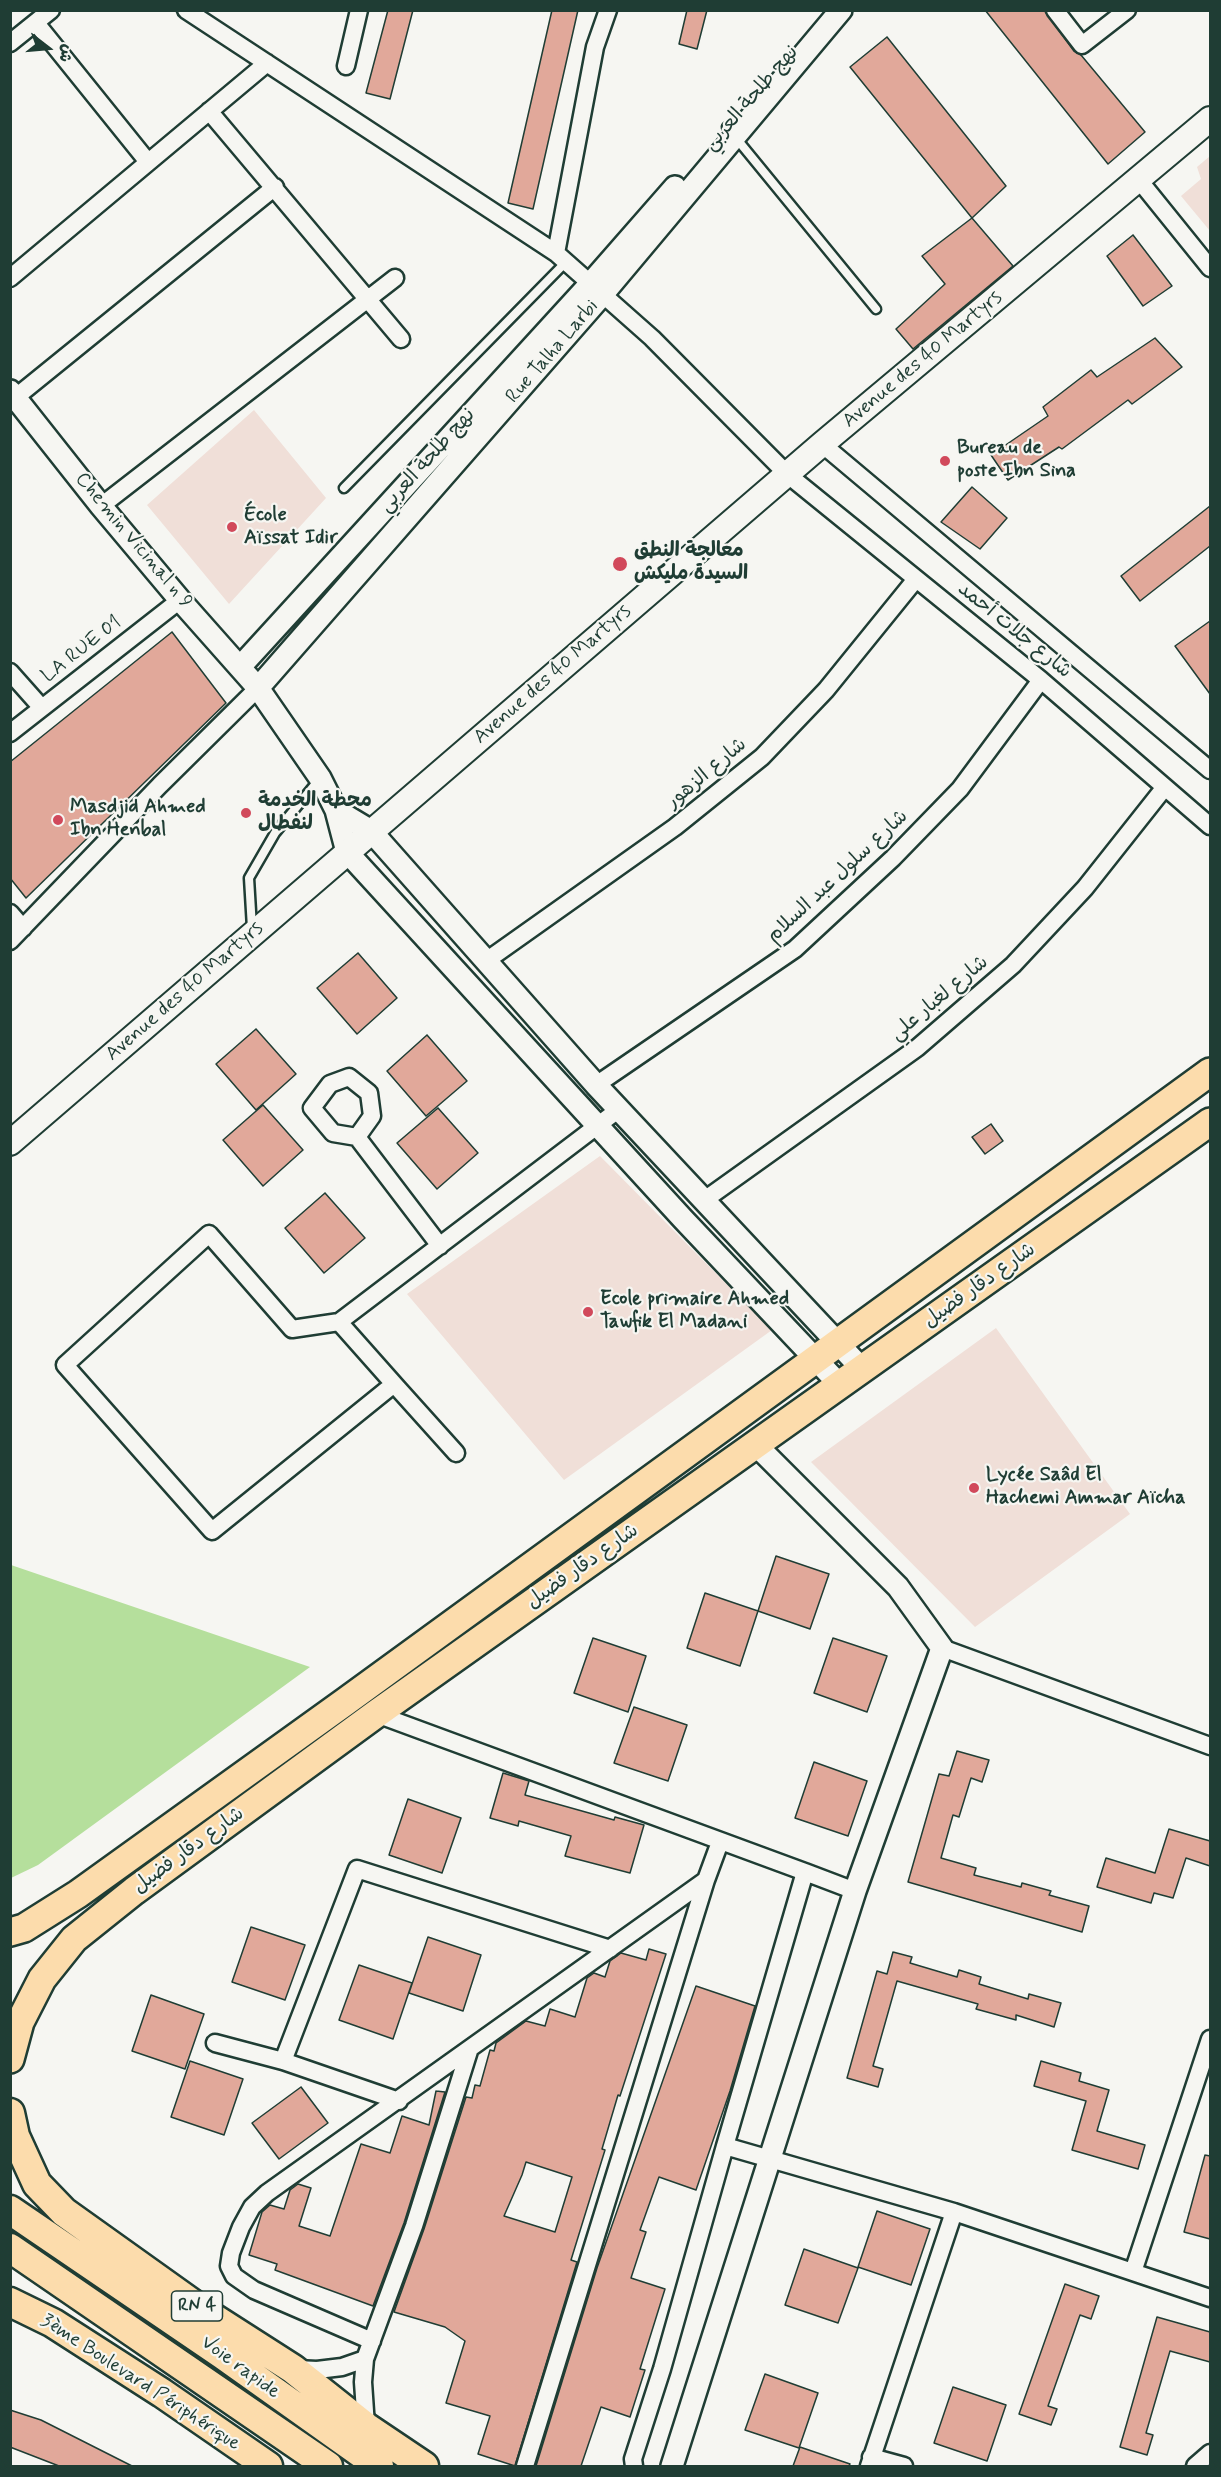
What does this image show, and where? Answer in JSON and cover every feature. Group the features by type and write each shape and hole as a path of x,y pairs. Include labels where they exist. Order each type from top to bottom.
{"highway":[{"name":"RN 4","path":"10,2113 15,2136 37,2184 64,2212 204,2312 293,2369 366,2427 424,2466"},
{"name":"Voie rapide","path":"10,2211 223,2355 379,2466"},
{"name":"Voie rapide","path":"10,2248 328,2466"},
{"name":"3ème Boulevard Périphérique","path":"10,2302 73,2335 162,2392 268,2466"}],"main road":[{"name":"Avenue des 40 Martyrs","path":"10,1143 822,444 1210,119"},
{"name":"شارع دقار فضيل","path":"10,1932 24,1928 78,1894 1210,1072"},
{"name":"شارع دقار فضيل","path":"10,2060 20,2022 42,1979 74,1939 134,1890 376,1714 1210,1122"}],"street":[{"path":"10,43 51,10"},
{"name":"شارع جلات أحمد","path":"186,10 561,258 652,338 787,474 1041,680 1210,826"},
{"path":"346,66 359,10"},
{"path":"561,258 595,47 608,10"},
{"name":"نهج طلحة العربي","path":"731,132 830,10"},
{"name":"Rue Talha Larbi","path":"258,688 731,132 841,10"},
{"path":"1055,10 1082,45 1126,10"},
{"path":"36,23 148,162"},
{"path":"10,278 267,63"},
{"path":"209,111 401,339"},
{"path":"1139,180 1210,268"},
{"path":"13,394 275,187"},
{"path":"102,506 395,278"},
{"name":"نهج طلحة العربي","path":"240,667 596,290"},
{"name":"Chemin Vicinal n 9","path":"13,394 180,600 258,688 320,778 336,810 347,852"},
{"name":"شارع جلات أحمد","path":"822,444 1210,770"},
{"name":"شارع الزهور","path":"486,961 675,828 762,757 826,690 916,579"},
{"name":"LA RUE 01","path":"10,733 180,600"},
{"path":"10,672 42,708"},
{"name":"شارع سلول عبد السلام","path":"596,1085 795,949 893,858 960,789 1041,680"},
{"path":"10,941 160,785 258,688"},
{"name":"شارع لغبار علي","path":"703,1201 917,1048 1013,965 1085,888 1165,787"},
{"path":"336,810 370,831 618,1110 863,1370"},
{"path":"347,852 597,1125 840,1385"},
{"path":"10,913 23,928"},
{"path":"394,1384 212,1532 65,1365 209,1234 292,1329 339,1322 618,1110"},
{"path":"357,1137 441,1246"},
{"path":"339,1322 456,1453"},
{"path":"756,1445 898,1587 942,1648 1210,1746"},
{"path":"672,2466 855,1891 942,1648"},
{"path":"345,1702 855,1891"},
{"path":"525,2466 706,1880 720,1842"},
{"path":"283,2061 357,1869 610,1949"},
{"path":"634,2466 633,2459 662,2369 805,1872"},
{"path":"372,2341 254,2290 234,2276 229,2266 231,2253 240,2227 252,2207 267,2193 706,1880"},
{"path":"1133,2272 1210,2039"},
{"path":"215,2043 283,2061 399,2101"},
{"path":"366,2427 363,2405 365,2360 414,2226 469,2051"},
{"path":"725,2146 954,2212 1210,2298"},
{"path":"904,2466 870,2462 954,2212"},
{"path":"293,2369 334,2368 365,2360"},
{"path":"1195,2466 1210,2453"}],"lane":[{"path":"731,132 876,309"},
{"path":"344,488 561,258"},
{"path":"253,934 249,878 275,832 320,778"}],"shaded area":[{"path":"1210,156 1210,231 1181,196 1201,179 1197,167"},
{"name":"École Aïssat Idir","path":"254,410 326,498 229,604 147,505"},
{"name":"Ecole primaire Ahmed Tawfik El Madani","path":"600,1156 772,1330 564,1480 407,1294"},
{"name":"Lycée Saâd El Hachemi Ammar Aïcha","path":"996,1328 1130,1514 975,1627 811,1462"}],"green space":[{"path":"11,1565 310,1667 38,1865 11,1878"}],"building":[{"path":"388,10 413,10 390,99 366,93"},
{"path":"552,10 578,10 533,209 508,203"},
{"path":"687,10 707,10 697,49 679,44"},
{"path":"985,10 1044,10 1074,51 1081,55 1145,132 1108,164"},
{"path":"887,37 1006,186 972,218 850,67"},
{"path":"972,218 1013,266 913,349 896,329 945,284 922,256"},
{"path":"1133,235 1172,286 1143,306 1107,256"},
{"path":"1155,338 1182,367 1132,404 1128,400 1062,449 1059,447 1008,480 991,455 1048,416 1043,407 1091,370 1097,377"},
{"path":"972,487 1007,518 980,549 941,522"},
{"path":"1210,506 1210,546 1140,601 1121,576"},
{"path":"1210,621 1210,694 1175,646"},
{"name":"Masdjid Ahmed Ibn Henbal","path":"172,632 226,703 26,898 10,878 10,762"},
{"path":"358,953 397,998 357,1034 317,988"},
{"path":"256,1029 296,1074 256,1110 216,1064"},
{"path":"427,1035 467,1081 426,1116 387,1071"},
{"path":"263,1105 303,1150 263,1186 223,1140"},
{"path":"438,1108 478,1153 437,1189 397,1143"},
{"path":"991,1124 1003,1141 985,1154 972,1137"},
{"path":"325,1193 365,1238 324,1273 285,1228"},
{"path":"776,1556 829,1574 810,1629 758,1611"},
{"path":"705,1593 758,1611 740,1666 687,1648"},
{"path":"593,1638 646,1656 628,1712 574,1693"},
{"path":"833,1638 887,1656 867,1712 814,1693"},
{"path":"634,1707 687,1725 668,1781 614,1763"},
{"path":"957,1751 989,1760 982,1782 971,1778 959,1817 953,1815 941,1858 976,1868 974,1875 1021,1887 1022,1883 1051,1891 1049,1895 1089,1906 1082,1932 908,1882 939,1774 949,1776"},
{"path":"814,1762 867,1781 848,1836 795,1818"},
{"path":"503,1773 529,1781 525,1795 614,1820 615,1817 644,1825 630,1873 565,1856 571,1836 519,1821 518,1826 490,1818"},
{"path":"408,1799 461,1818 442,1873 389,1855"},
{"path":"1169,1829 1210,1841 1210,1866 1186,1858 1173,1898 1154,1893 1151,1903 1097,1887 1106,1858 1155,1873"},
{"path":"251,1927 305,1945 285,2000 232,1982"},
{"path":"428,1937 481,1955 463,2011 409,1993"},
{"path":"649,1949 666,1954 602,2149 605,2150 571,2260 577,2262 515,2466 478,2454 490,2416 446,2403 465,2341 445,2327 394,2312 424,2229 466,2097 472,2098 475,2085 480,2086 490,2050 494,2051 496,2043 526,2021 545,2026 550,2009 575,2017 587,1978 594,1973 605,1977 610,1961 621,1953 646,1960","holes":["526,2162 572,2177 555,2232 504,2216"]},
{"path":"893,1952 912,1957 910,1963 957,1977 959,1970 981,1977 979,1984 1028,1999 1029,1994 1061,2003 1054,2027 1016,2015 1016,2020 976,2009 978,2004 897,1981 873,2066 883,2069 878,2087 847,2078 877,1971 887,1974"},
{"path":"359,1965 412,1983 393,2039 339,2020"},
{"path":"696,1986 755,2006 730,2091 696,2190 659,2177 640,2230 646,2232 631,2278 665,2289 640,2369 645,2370 630,2417 601,2407 581,2466 536,2466 597,2268"},
{"path":"151,1995 204,2014 185,2069 132,2051"},
{"path":"190,2061 243,2079 224,2135 171,2117"},
{"path":"1041,2061 1081,2073 1079,2081 1109,2090 1097,2131 1145,2145 1138,2169 1072,2150 1086,2101 1034,2086"},
{"path":"301,2087 328,2123 279,2159 252,2123"},
{"path":"436,2091 445,2092 404,2223 373,2306 275,2270 277,2264 249,2255 262,2212 270,2205 284,2209 290,2190 298,2184 311,2188 299,2226 330,2236 361,2144 390,2153 402,2116 429,2125"},
{"path":"1205,2155 1210,2156 1210,2239 1184,2232"},
{"path":"877,2211 930,2229 911,2285 858,2267"},
{"path":"804,2249 858,2268 838,2323 785,2305"},
{"path":"1065,2284 1099,2296 1091,2319 1080,2315 1048,2406 1057,2409 1051,2425 1019,2414"},
{"path":"1157,2317 1210,2332 1210,2362 1170,2351 1146,2433 1153,2435 1147,2455 1120,2447"},
{"path":"765,2374 818,2393 799,2448 745,2430"},
{"path":"953,2387 1006,2405 987,2461 934,2443"},
{"path":"10,2410 41,2420 132,2466 59,2466 10,2447"},
{"path":"800,2447 850,2464 849,2466 793,2466"}],"place":[{"name":"Bureau de poste Ibn Sina","path":"945,461"},
{"name":"École Aïssat Idir","path":"232,527"},
{"name":"معالجة النطق السيدة مليكش","path":"620,564"},
{"name":"محطة الخدمة لنفطال","path":"246,813"},
{"name":"Masdjid Ahmed Ibn Henbal","path":"58,820"},
{"name":"Ecole primaire Ahmed Tawfik El Madani","path":"588,1312"},
{"name":"Lycée Saâd El Hachemi Ammar Aïcha","path":"974,1488"}]}
